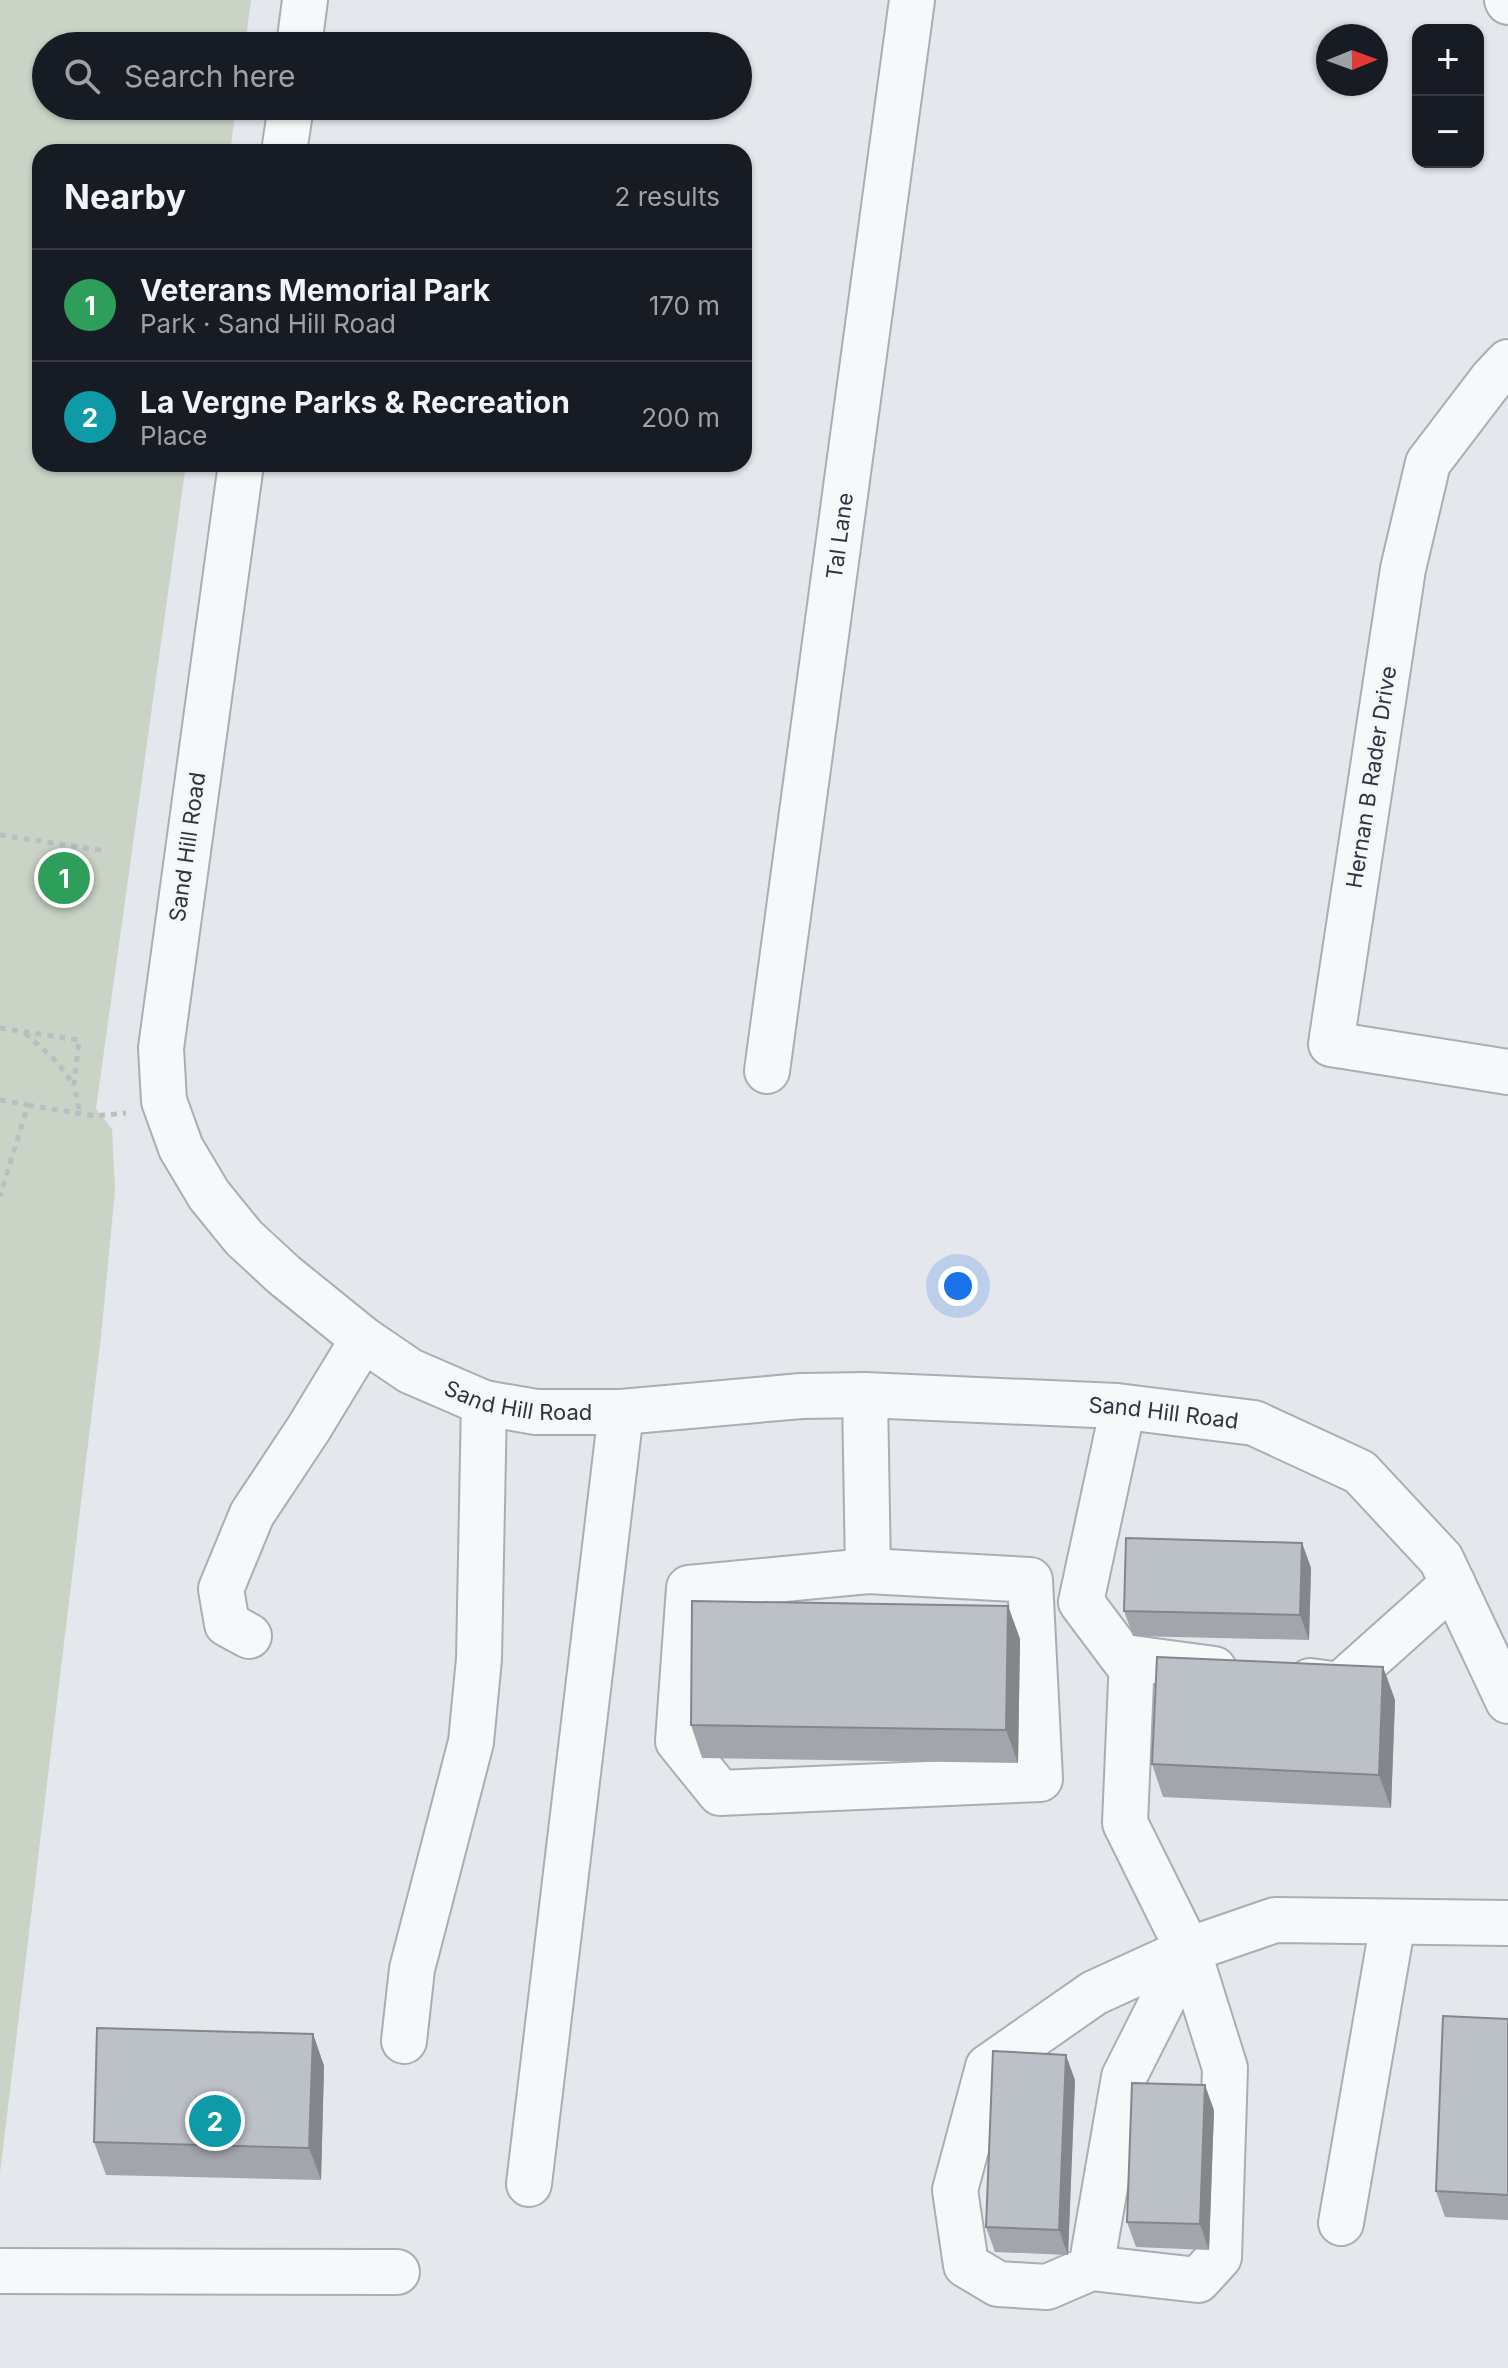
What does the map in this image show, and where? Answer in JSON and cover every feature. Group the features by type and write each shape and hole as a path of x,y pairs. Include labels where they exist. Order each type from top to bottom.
{"street":[{"path":"301,32 305,0"},
{"name":"Tal Lane","path":"767,1071 912,0"},
{"path":"285,144 289,120"},
{"name":"Hernan B Rader Drive","path":"1508,362 1428,463 1403,569 1331,1044 1508,1072"},
{"name":"Sand Hill Road","path":"240,472 161,1048 164,1101 181,1148 209,1195 244,1238 363,1339 410,1371 484,1403 536,1412 621,1412 801,1396 865,1395 1123,1407 1254,1423 1360,1472 1441,1559 1508,1701"},
{"path":"249,1636 227,1624 221,1589 252,1514 363,1339"},
{"path":"865,1395 868,1571"},
{"path":"404,2041 412,1969 471,1742 479,1659 484,1403"},
{"path":"1123,1407 1081,1602 1132,1670"},
{"path":"529,2184 621,1412"},
{"path":"868,1571 1030,1580 1040,1779 720,1793 678,1741 689,1588 868,1571"},
{"path":"1453,1584 1340,1685 1132,1658 1125,1823 1188,1950 1225,2068 1219,2257 1198,2280 1091,2268 1047,2287 998,2284 966,2265 955,2190 988,2067 1094,1993 1188,1950 1275,1920 1508,1923"},
{"path":"1341,2223 1393,1922"},
{"path":"1091,2268 1124,2077 1188,1950"},
{"path":"0,2271 397,2272"}],"path":[{"path":"0,835 106,851"},
{"path":"0,1028 79,1040 74,1085 80,1113"},
{"path":"23,1031 58,1063 74,1085"},
{"path":"0,1100 80,1113 122,1115 164,1101"},
{"path":"0,1196 28,1105"}],"green space":[{"path":"0,0 251,0 247,32 32,32 32,120 234,120 231,144 32,144 32,472 185,472 96,1109 112,1129 115,1190 101,1337 0,2173"}],"building":[{"path":"1126,1538 1302,1543 1300,1615 1124,1611"},
{"path":"692,1601 1008,1606 1006,1730 691,1725"},
{"path":"1157,1657 1383,1667 1379,1775 1152,1764"},
{"path":"1443,2016 1508,2019 1508,2195 1436,2191"},
{"path":"97,2028 313,2034 309,2148 94,2142"},
{"path":"993,2051 1066,2055 1059,2230 986,2227"},
{"path":"1132,2083 1205,2085 1200,2224 1127,2222"}],"place":[{"name":"Veterans Memorial Park","path":"64,878"},
{"name":"La Vergne Parks & Recreation","path":"215,2121"}]}
